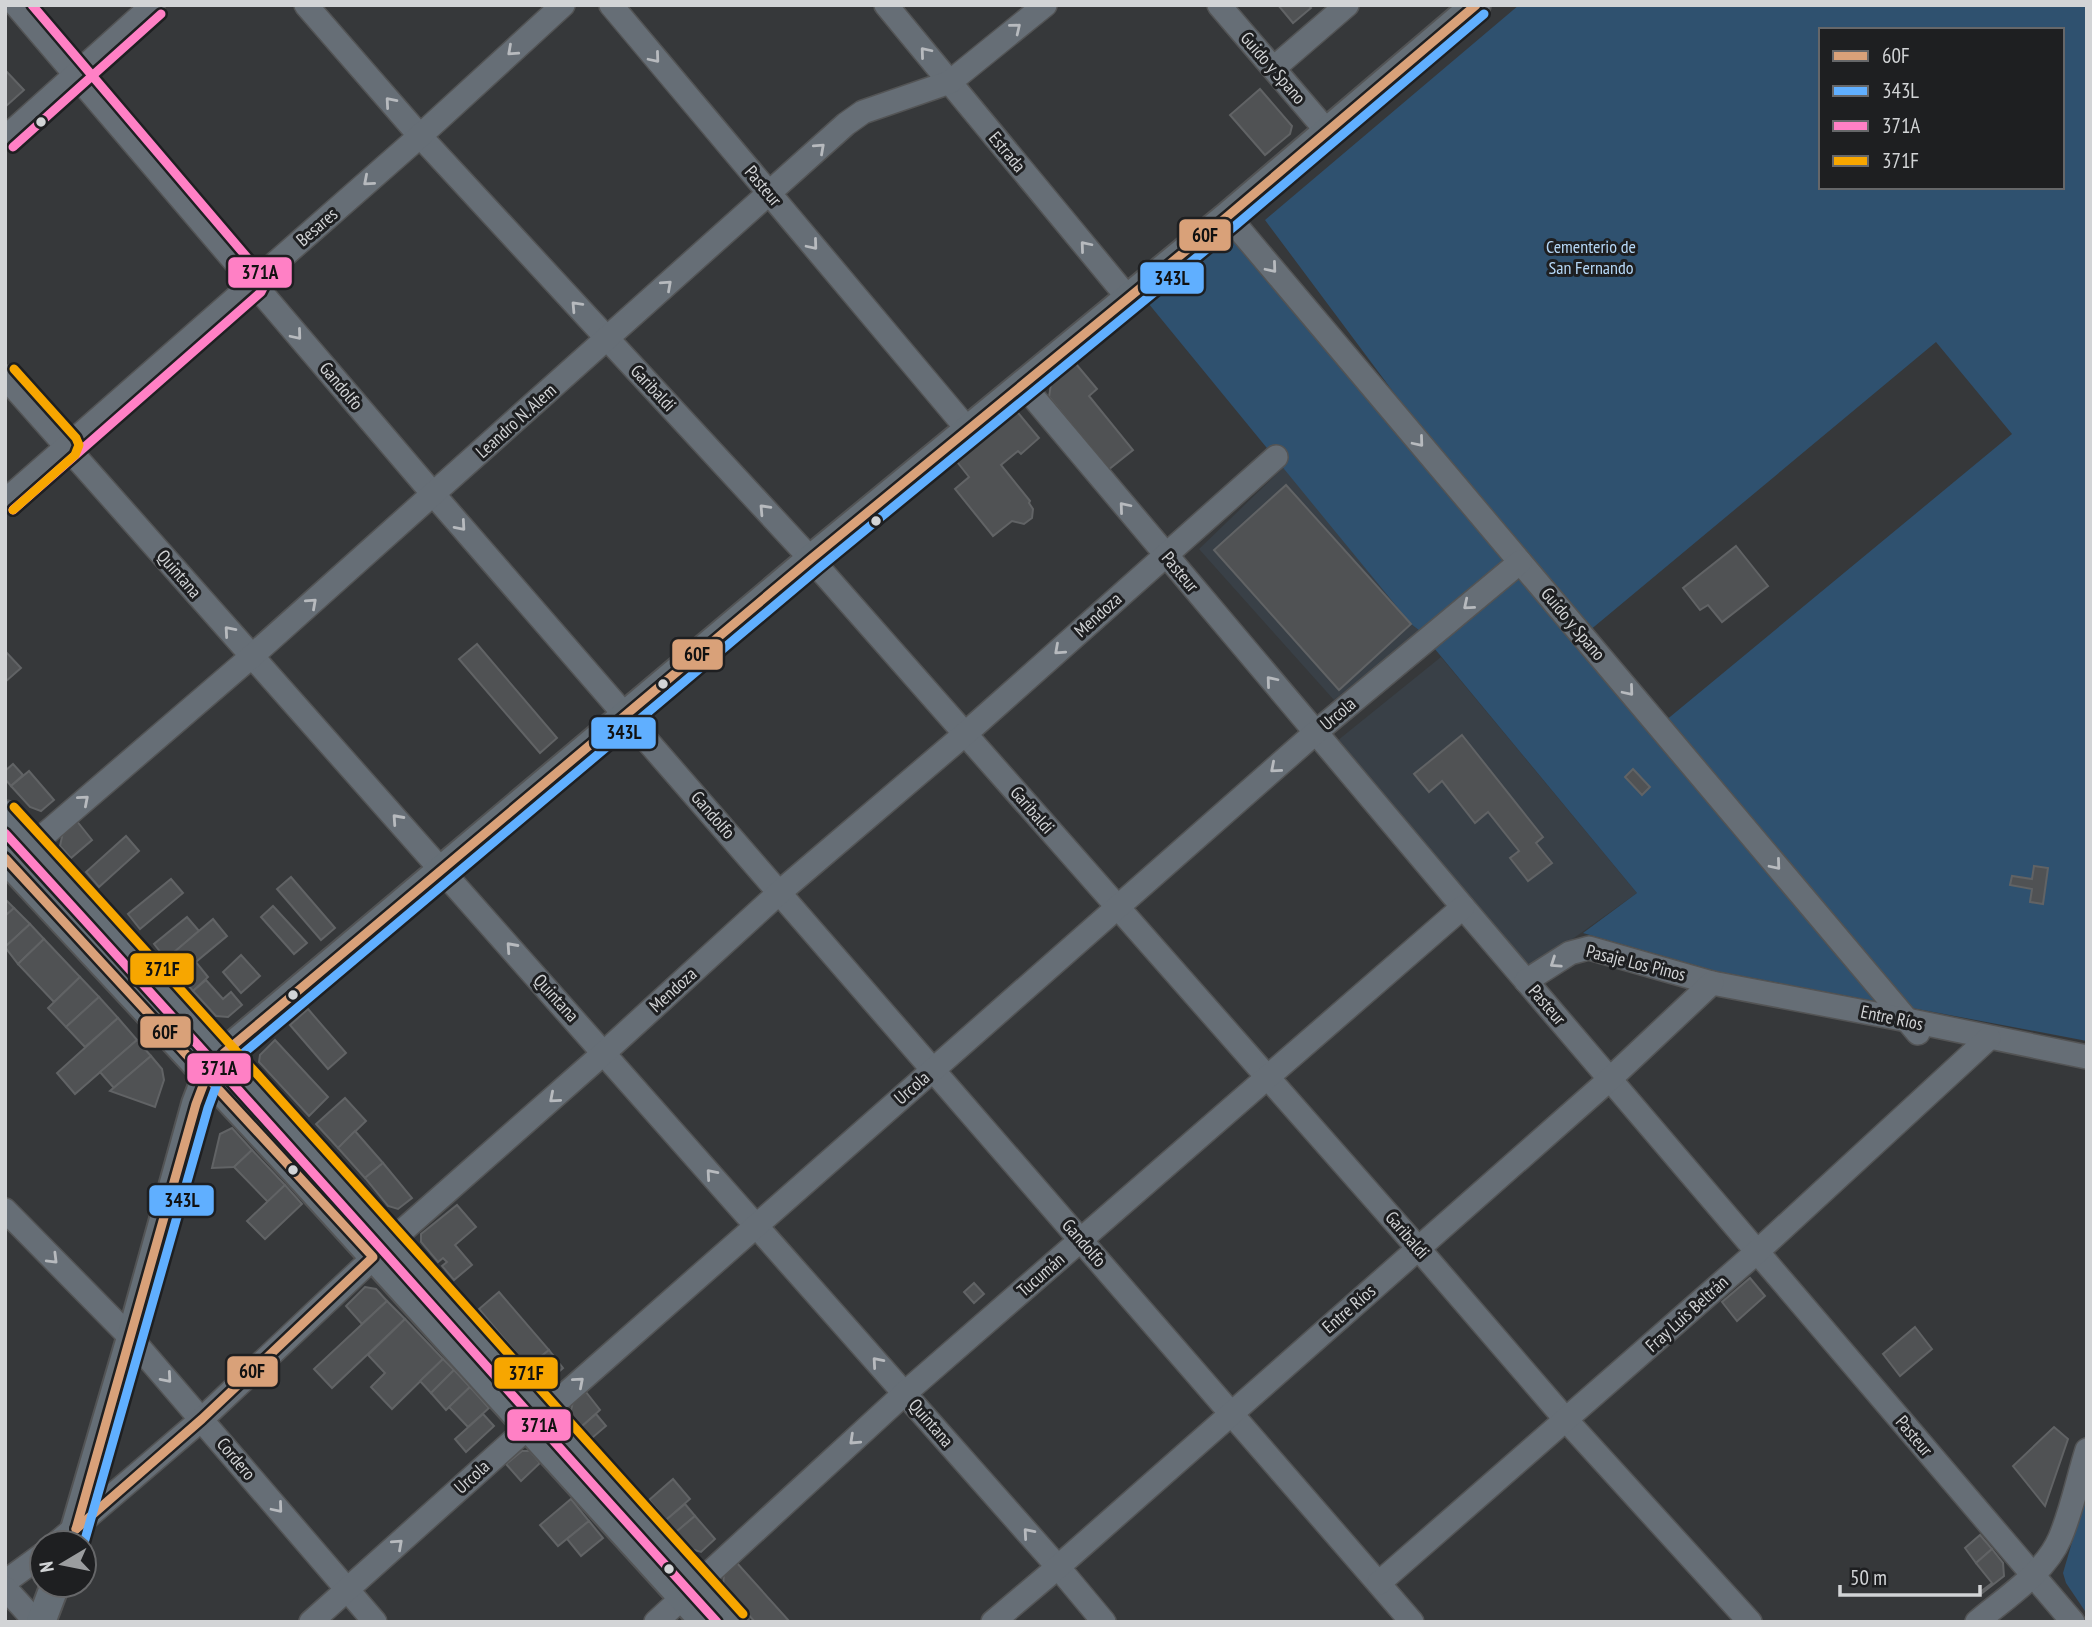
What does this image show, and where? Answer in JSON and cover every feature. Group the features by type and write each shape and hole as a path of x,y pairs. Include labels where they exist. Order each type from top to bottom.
{"main road":[{"path":"71,1529 131,1338 196,1104 215,1064 626,714 1129,299 1476,5"},
{"path":"5,815 215,1064 536,1420 690,1590 734,1622"},
{"path":"7,864 215,1064"},
{"path":"690,1590 705,1622"},
{"path":"38,1622 49,1599"}],"street":[{"name":"Gandolfo","path":"16,5 434,495 1412,1622"},
{"path":"5,138 153,5"},
{"name":"Garibaldi","path":"306,5 420,136 811,559 1567,1420 1750,1622"},
{"name":"Besares","path":"5,500 420,136 563,5"},
{"name":"Pasteur","path":"611,5 969,430"},
{"name":"Estrada","path":"886,5 1129,299"},
{"name":"Leandro N. Alem","path":"7,864 33,845 251,657 846,124 863,112 950,82 1045,5"},
{"name":"Guido y Spano","path":"1219,5 1326,130"},
{"path":"1274,68 1347,5"},
{"name":"Guido y Spano","path":"1228,216 1912,1026"},
{"name":"Quintana","path":"5,377 251,657 605,1052 1104,1622"},
{"name":"Pasteur","path":"1023,385 1315,733 2073,1622"},
{"name":"Mendoza","path":"78,1529 202,1419 382,1249 605,1052 780,892 965,734 1276,457"},
{"name":"Urcola","path":"311,1622 756,1225 1315,733 1520,562"},
{"name":"Tucumán","path":"656,1622 905,1394 1463,907"},
{"name":"Pasaje Los Pinos","path":"1526,981 1570,953 1589,948 1707,987"},
{"name":"Entre Ríos","path":"993,1622 1610,1079 1707,987 1912,1026 2087,1068"},
{"name":"Entre Ríos","path":"1985,1042 2087,1057"},
{"name":"Fray Luis Beltrán","path":"1379,1583 1758,1251 1985,1042"},
{"name":"Cordero","path":"9,1220 131,1338 375,1622"},
{"path":"1977,1622 2032,1575 2060,1539 2087,1450"},
{"path":"5,1582 28,1565"},
{"path":"10,1601 38,1622"}],"shaded area":[{"path":"1284,467 1411,624 1420,631 1334,700 1199,549"},
{"path":"1441,657 1637,893 1529,970 1337,741"}],"green space":[{"name":"Cementerio de San Fernando","path":"1519,5 2087,5 2087,1041 1716,971 1583,933 1637,893 1420,631 1411,624 1144,298 1234,222 1509,547 1265,220","holes":["1936,342 2012,434 1659,726 1583,636"]},
{"path":"2087,1491 2087,1614 2066,1583 2063,1573"}],"building":[{"path":"1278,5 1308,5 1311,8 1293,23"},
{"path":"5,70 24,90 5,107"},
{"path":"1260,89 1292,126 1290,134 1265,155 1230,115"},
{"path":"1076,364 1097,389 1089,396 1133,450 1108,470 1049,397 1051,384"},
{"path":"1014,408 1039,438 1021,454 1018,451 1001,465 1030,501 1032,518 1024,524 1012,521 993,536 955,489 969,477 954,458"},
{"path":"1286,485 1411,624 1339,690 1214,550"},
{"path":"1736,546 1768,586 1722,622 1708,605 1700,610 1683,588"},
{"path":"477,644 557,738 540,753 459,659"},
{"path":"5,651 21,668 5,682"},
{"path":"1462,735 1543,837 1536,843 1552,863 1528,881 1510,858 1519,851 1488,812 1475,823 1442,781 1429,792 1414,774"},
{"path":"13,764 23,775 11,786 5,779 5,771"},
{"path":"1633,769 1650,787 1642,795 1625,777"},
{"path":"29,771 54,800 41,811 30,807 11,786"},
{"path":"76,820 92,840 71,858 60,846 63,832"},
{"path":"126,836 139,851 99,887 86,872"},
{"path":"2034,866 2048,868 2043,904 2030,902 2032,889 2010,885 2012,876 2032,879"},
{"path":"291,877 335,928 321,940 277,889"},
{"path":"171,879 183,893 140,929 128,914"},
{"path":"5,899 14,908 5,916"},
{"path":"273,906 307,943 294,954 261,917"},
{"path":"14,908 30,924 5,947 5,916"},
{"path":"187,917 199,931 166,959 154,944"},
{"path":"213,919 227,936 180,975 166,959"},
{"path":"30,924 44,939 18,964 5,947"},
{"path":"44,939 80,977 54,1002 18,964"},
{"path":"241,955 260,976 241,993 223,972"},
{"path":"195,961 208,977 193,991 180,975"},
{"path":"80,977 99,997 66,1027 48,1008"},
{"path":"206,980 223,999 231,992 242,1005 228,1017 216,1016 193,991"},
{"path":"99,997 118,1018 85,1047 66,1027"},
{"path":"308,1009 346,1053 328,1069 290,1025"},
{"path":"118,1018 137,1040 75,1094 57,1073"},
{"path":"137,1040 151,1056 114,1088 100,1072"},
{"path":"275,1040 328,1097 309,1116 259,1062 260,1055"},
{"path":"151,1056 162,1069 164,1080 155,1107 110,1091"},
{"path":"345,1098 366,1121 338,1148 316,1124"},
{"path":"232,1128 252,1150 234,1167 212,1168 220,1134"},
{"path":"355,1131 383,1163 365,1178 338,1148"},
{"path":"252,1150 285,1185 268,1202 234,1167"},
{"path":"383,1163 412,1198 398,1209 388,1206 365,1178"},
{"path":"285,1185 302,1204 265,1239 247,1221"},
{"path":"457,1205 476,1227 455,1245 472,1265 454,1280 442,1266 447,1262 443,1258 438,1262 421,1242 421,1234"},
{"path":"1750,1278 1765,1296 1737,1321 1722,1302"},
{"path":"974,1283 984,1294 974,1303 964,1292"},
{"path":"365,1287 376,1289 387,1301 362,1324 346,1306"},
{"path":"499,1292 549,1350 528,1367 479,1309"},
{"path":"387,1301 405,1319 332,1388 314,1369"},
{"path":"405,1319 443,1359 392,1409 371,1387 385,1373 368,1355"},
{"path":"1915,1327 1932,1349 1900,1376 1883,1354"},
{"path":"549,1350 563,1368 548,1381 537,1379 528,1367"},
{"path":"443,1359 454,1370 431,1393 420,1381"},
{"path":"454,1370 470,1387 446,1410 431,1393"},
{"path":"470,1387 489,1408 468,1427 449,1407"},
{"path":"586,1392 600,1410 581,1427 570,1414 573,1402"},
{"path":"483,1414 494,1426 466,1452 455,1439"},
{"path":"596,1414 606,1426 592,1438 581,1427"},
{"path":"2054,1427 2068,1439 2045,1506 2013,1466"},
{"path":"522,1451 530,1451 540,1463 521,1481 506,1464"},
{"path":"673,1479 690,1499 666,1520 649,1500"},
{"path":"571,1499 589,1521 558,1546 540,1525"},
{"path":"685,1504 695,1516 676,1532 666,1520"},
{"path":"695,1516 715,1539 701,1552 691,1549 676,1532"},
{"path":"589,1521 603,1538 581,1556 567,1539"},
{"path":"1980,1535 1992,1549 1976,1563 1965,1548"},
{"path":"1992,1549 2003,1563 2004,1576 1981,1594 1980,1592 1992,1583 1976,1563"},
{"path":"736,1562 790,1622 755,1622 723,1587 724,1573"}],"transit line":[{"name":"371A","path":"13,510 261,292 265,284 262,275 32,5"},
{"name":"60F","path":"76,1529 196,1104 207,1075 224,1053 811,559 1228,216 1476,5"},
{"name":"371A","path":"13,147 161,14"},
{"name":"343L","path":"88,1529 208,1108 218,1081 233,1062 819,568 1236,225 1484,14"},
{"name":"371F","path":"13,510 75,455 79,445 76,438 14,369"},
{"name":"371F","path":"14,807 743,1614"},
{"name":"371A","path":"5,833 717,1622"},
{"name":"60F","path":"5,858 373,1257 202,1419 76,1529"}]}
